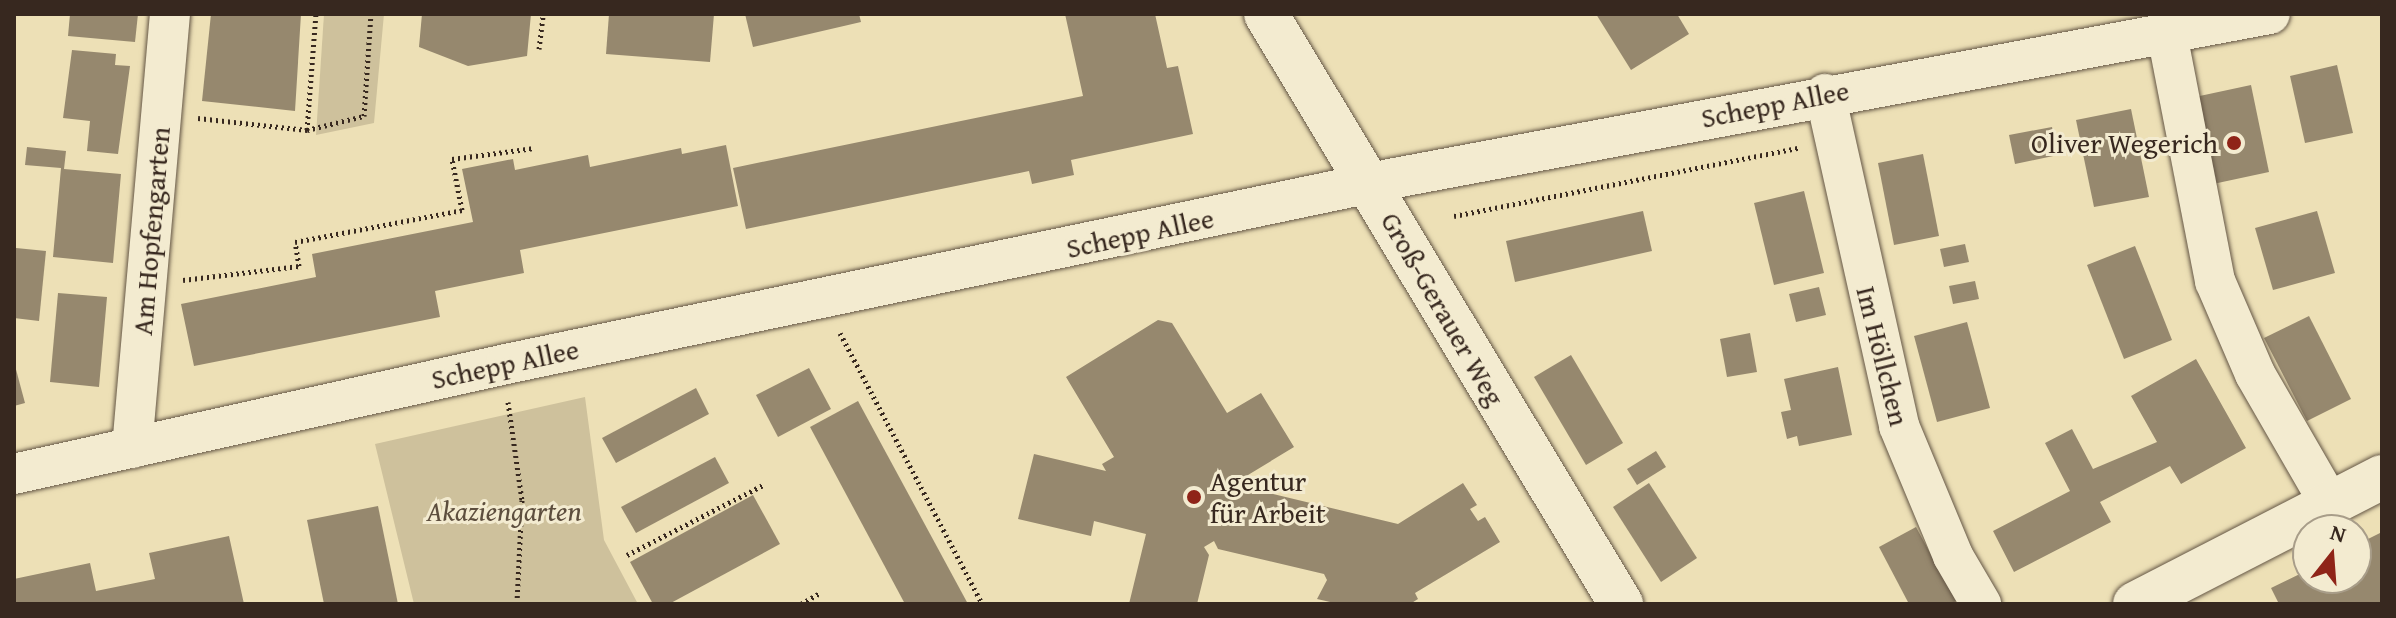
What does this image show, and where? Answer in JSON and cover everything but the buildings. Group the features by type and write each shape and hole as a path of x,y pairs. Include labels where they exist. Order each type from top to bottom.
{"main road":[{"name":"Groß-Gerauer Weg","path":"1266,14 1621,604"},
{"path":"2135,604 2382,477"}],"street":[{"name":"Am Hopfengarten","path":"132,448 170,14"},
{"name":"Schepp Allee","path":"14,474 506,364 1371,184 1825,94 2270,14"},
{"path":"2167,34 2215,281 2255,374 2330,504"},
{"name":"Im Höllchen","path":"1825,94 1899,426 1953,556 1981,604"}],"path":[{"path":"307,130 316,14"},
{"path":"161,114 307,130 364,116 371,14"},
{"path":"539,49 543,14"},
{"path":"1454,216 1835,141"},
{"path":"146,284 299,266 295,242 462,210 452,159 534,148"},
{"path":"822,300 982,604"},
{"path":"506,364 509,428 522,500 517,604"},
{"path":"627,555 763,485"},
{"path":"801,604 820,593"}],"green space":[{"path":"324,14 384,14 374,123 316,135"},
{"name":"Akaziengarten","path":"585,397 604,540 638,604 414,604 375,444"}],"place":[{"name":"Oliver Wegerich","path":"2234,143"},
{"name":"Agentur für Arbeit","path":"1194,497"}]}
